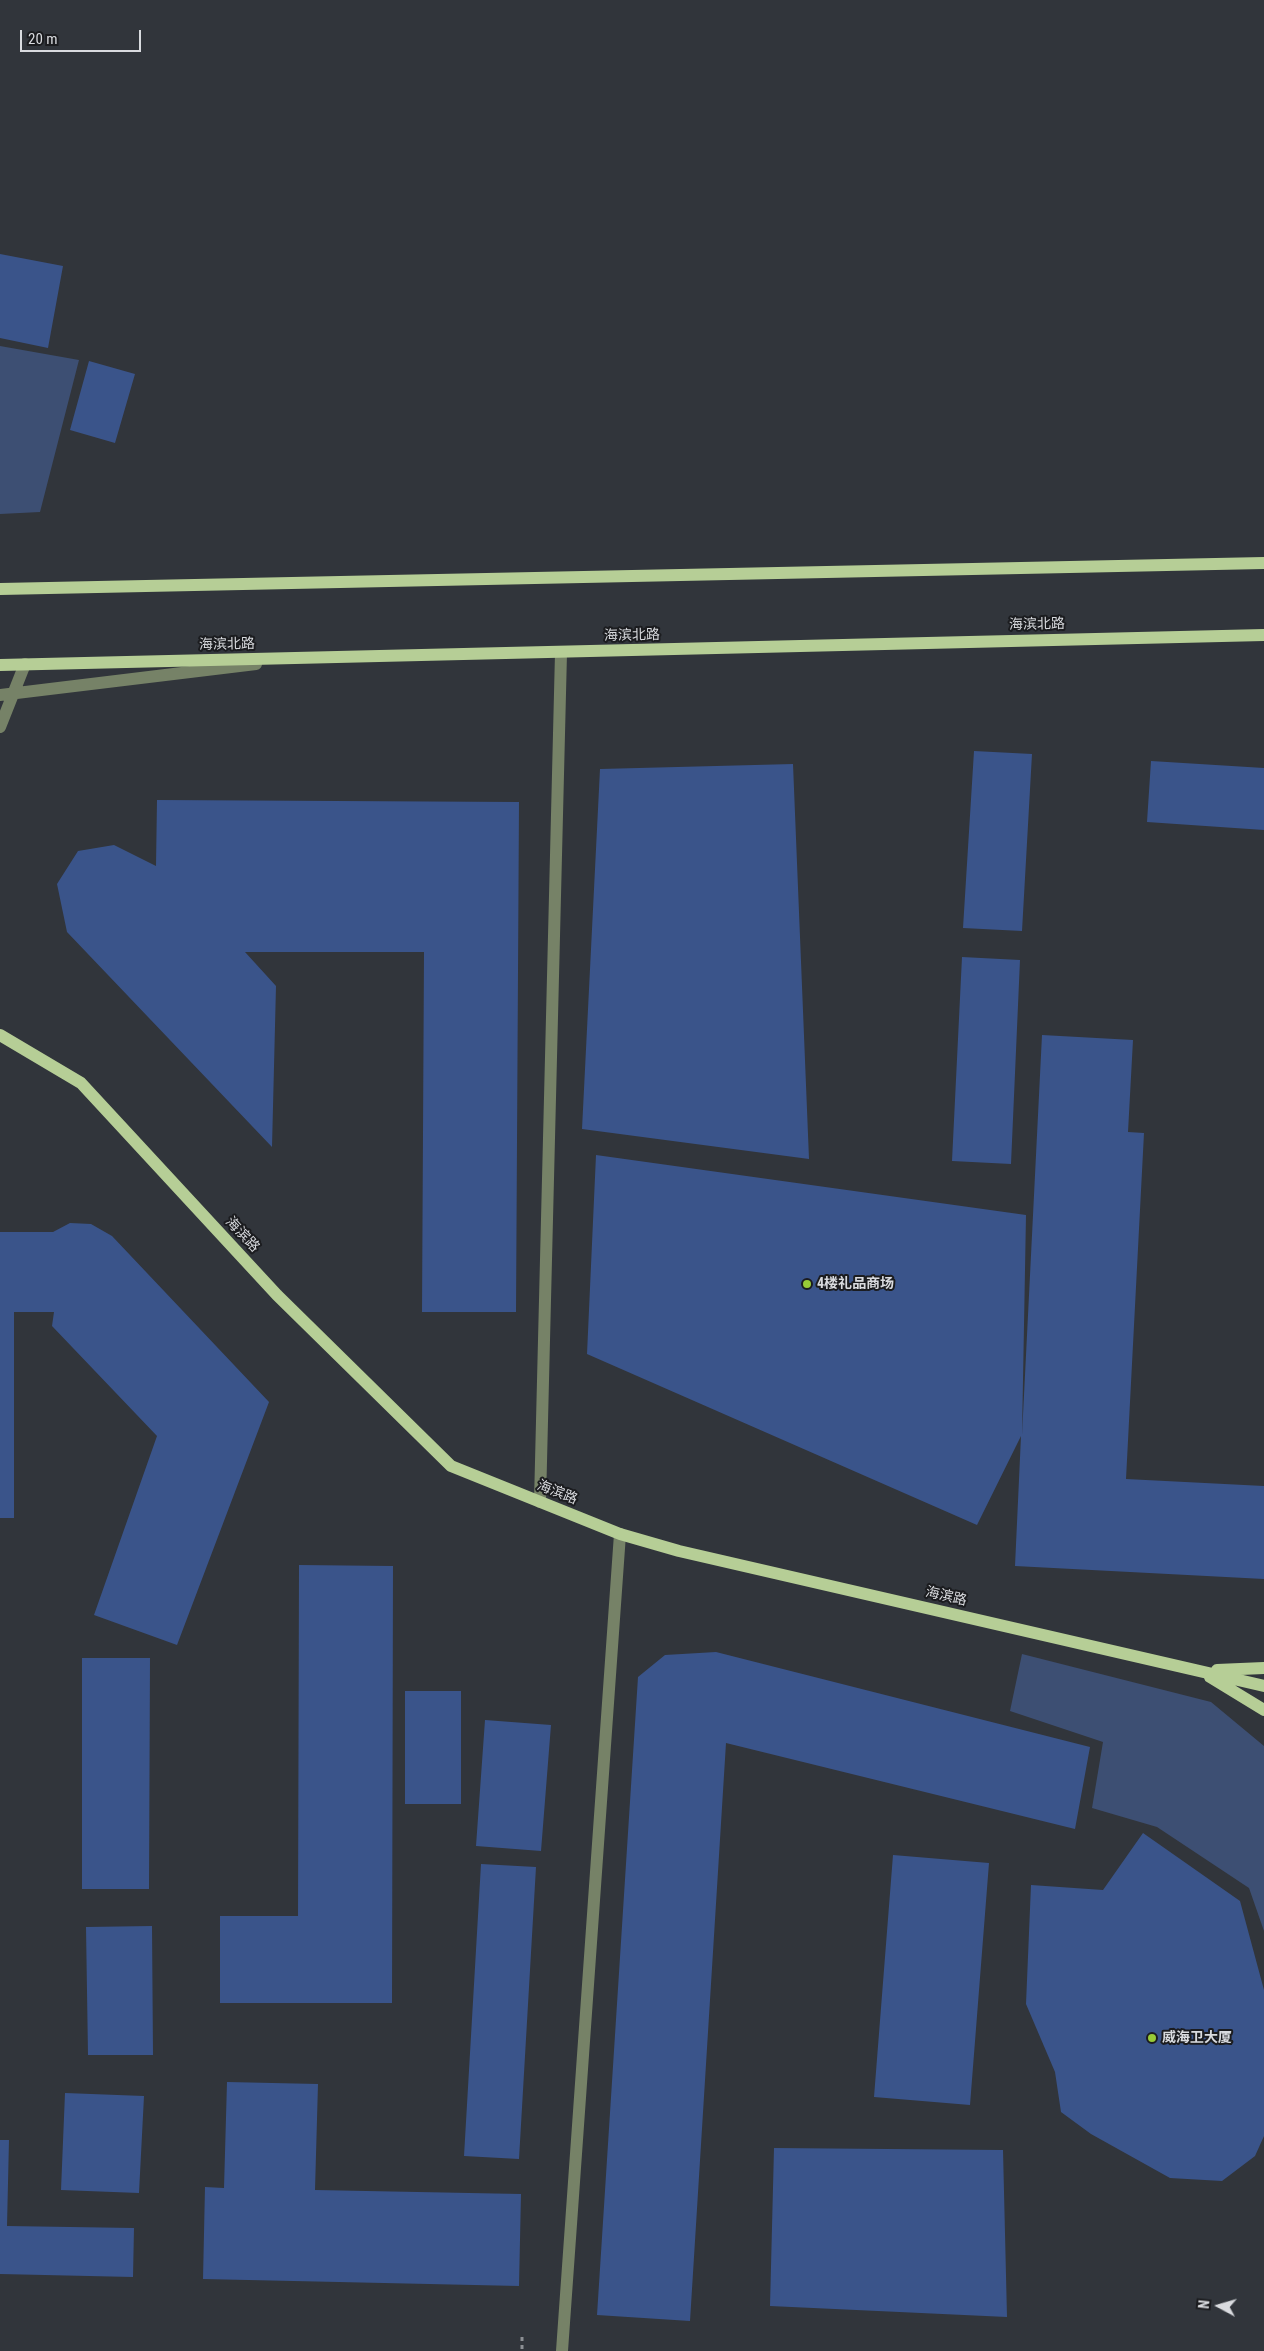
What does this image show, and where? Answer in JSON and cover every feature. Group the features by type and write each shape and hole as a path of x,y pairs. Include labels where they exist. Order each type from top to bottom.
{"main road":[{"path":"0,589 1264,562"},
{"name":"海滨北路","path":"0,665 561,653 1264,634"},
{"name":"海滨路","path":"0,1035 81,1084 277,1295 451,1466 620,1534 679,1551 1264,1686"},
{"path":"1200,1670 1264,1668"},
{"path":"1200,1670 1264,1710"}],"street":[{"path":"540,1502 561,653"},
{"path":"0,695 301,658"},
{"path":"0,727 25,664"},
{"path":"562,2351 620,1534"}],"path":[{"path":"522,2337 522,2351"}],"shaded area":[{"path":"0,346 79,360 40,512 0,514"},
{"path":"1022,1654 1211,1702 1264,1746 1264,1931 1249,1888 1157,1827 1092,1808 1103,1742 1010,1711"}],"building":[{"path":"0,254 63,266 48,348 0,338"},
{"path":"89,361 135,374 115,443 70,430"},
{"path":"974,751 1032,754 1022,931 963,928"},
{"path":"1151,761 1264,768 1264,830 1147,822"},
{"path":"793,764 809,1159 582,1129 600,769"},
{"path":"157,800 519,802 516,1312 422,1312 424,952 245,952 276,986 272,1147 67,932 57,884 78,851 114,845 156,866"},
{"path":"962,957 1020,960 1011,1164 952,1161"},
{"name":"4楼礼品商场","path":"1042,1035 1133,1040 1128,1132 1144,1133 1126,1479 1264,1486 1264,1579 1015,1566 1021,1436 977,1525 587,1354 596,1155 1026,1215 1022,1435"},
{"path":"70,1223 91,1224 112,1236 269,1402 177,1645 94,1615 157,1436 52,1326 54,1312 14,1312 14,1518 0,1518 0,1232 53,1232"},
{"path":"299,1565 393,1566 392,2003 220,2003 220,1916 298,1916"},
{"path":"716,1652 1090,1747 1075,1829 726,1743 690,2321 597,2315 638,1677 665,1655"},
{"path":"82,1658 150,1658 149,1889 82,1889"},
{"path":"405,1691 461,1691 461,1804 405,1804"},
{"path":"485,1720 551,1725 541,1851 476,1846"},
{"name":"威海卫大厦","path":"1143,1833 1240,1901 1264,1990 1264,2136 1255,2156 1222,2181 1170,2178 1091,2134 1061,2112 1055,2072 1026,2004 1031,1885 1103,1890"},
{"path":"893,1855 989,1863 970,2105 874,2097"},
{"path":"481,1864 536,1867 519,2159 464,2156"},
{"path":"152,1926 153,2055 88,2055 86,1927"},
{"path":"227,2082 318,2084 315,2190 521,2194 519,2286 203,2279 205,2187 224,2188"},
{"path":"65,2093 144,2096 139,2193 61,2190"},
{"path":"0,2140 9,2140 7,2226 134,2228 133,2277 0,2274"},
{"path":"774,2148 1003,2150 1007,2317 770,2306"}],"place":[{"name":"4楼礼品商场","path":"807,1284"},
{"name":"威海卫大厦","path":"1152,2038"}]}
